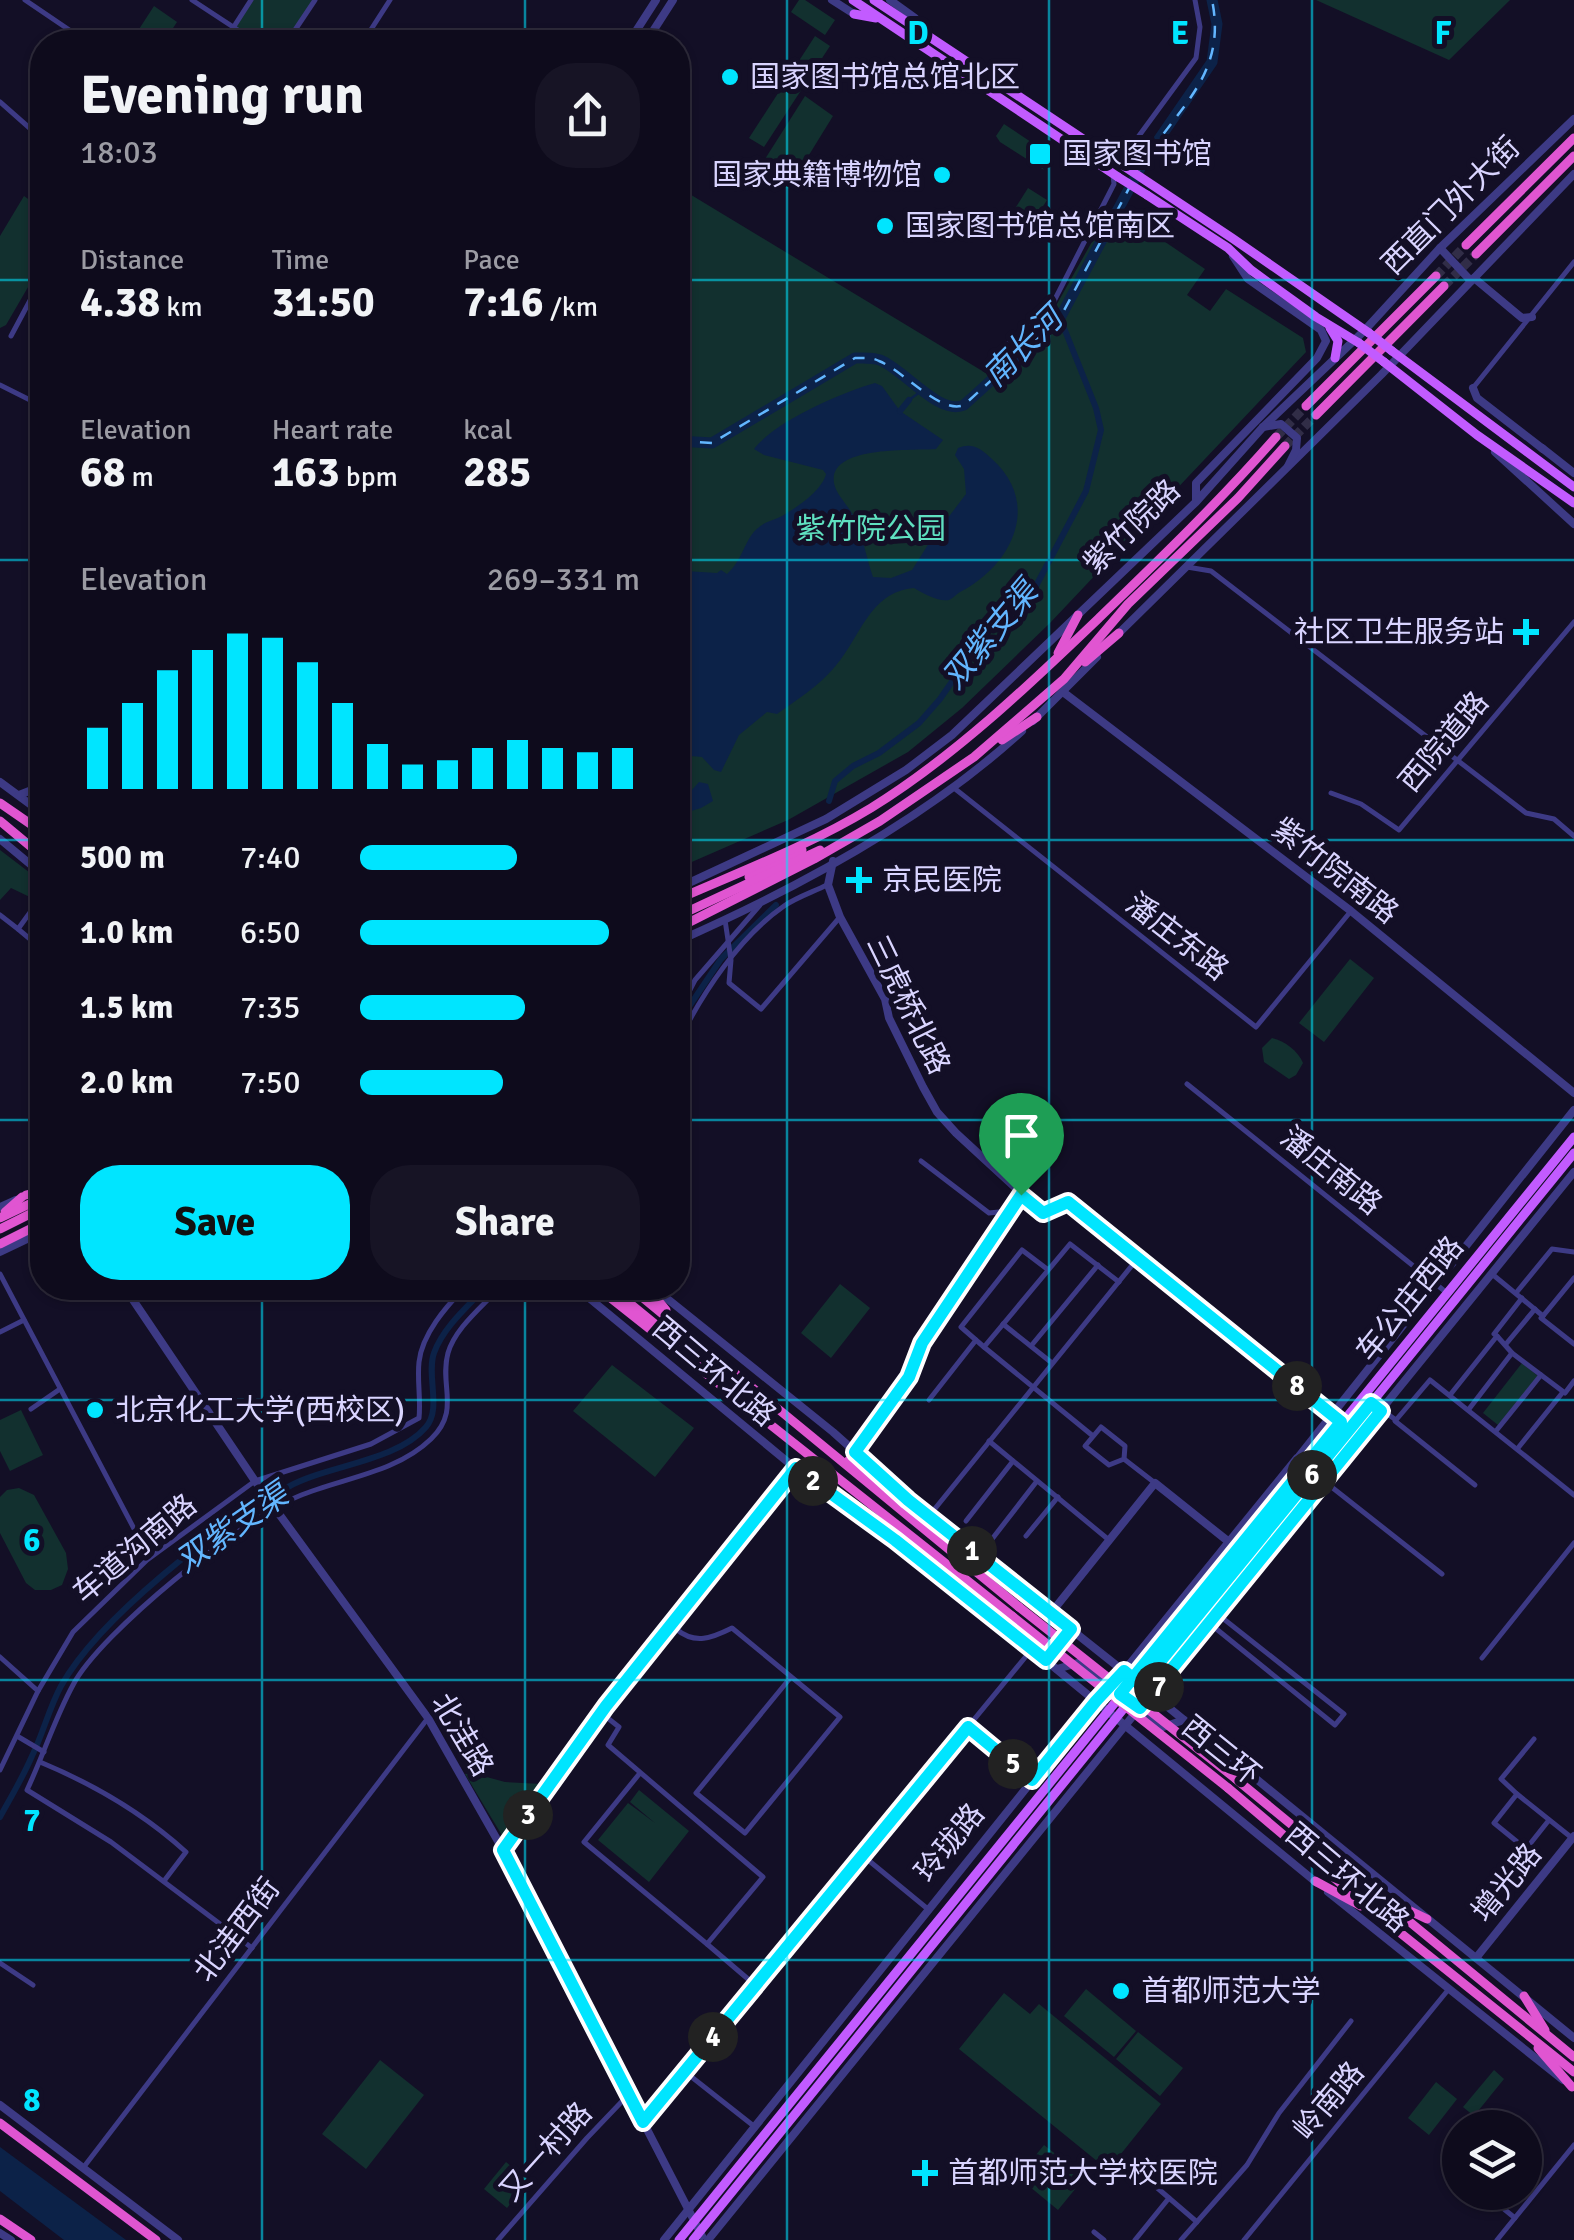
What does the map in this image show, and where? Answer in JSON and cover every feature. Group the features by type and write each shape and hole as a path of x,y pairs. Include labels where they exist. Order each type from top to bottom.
{"highway":[{"name":"西直门外大街","path":"1466,244 1574,138"},
{"name":"西直门外大街","path":"1476,254 1574,156"},
{"name":"西直门外大街","path":"1357,345 1436,276"},
{"name":"西直门外大街","path":"1316,415 1444,286"},
{"path":"1306,406 1357,345"},
{"name":"紫竹院路","path":"690,895 868,809 918,778 1054,661 1236,483 1276,437"},
{"name":"紫竹院路","path":"690,922 880,821 974,757 1064,680 1128,604 1238,498 1285,446"},
{"path":"1054,661 1078,615"},
{"path":"1064,680 1119,633"},
{"path":"974,757 1037,718"},
{"path":"0,803 30,826"},
{"path":"690,908 833,834 868,809"},
{"path":"690,908 880,821"},
{"path":"3,823 30,840"},
{"path":"3,823 30,846"},
{"path":"1,1226 24,1196 30,1195"},
{"path":"1,1226 30,1202"},
{"path":"1,1226 30,1215"},
{"path":"0,1244 30,1229"},
{"name":"西三环","path":"613,1300 1012,1616 1367,1890 1574,2057"},
{"path":"627,1300 774,1406"},
{"path":"634,1300 707,1361 764,1418"},
{"name":"西三环","path":"647,1300 1232,1784 1378,1916 1574,2072"},
{"path":"660,1300 678,1324"},
{"path":"814,1438 908,1500"},
{"path":"1315,1881 1378,1916"},
{"path":"1367,1890 1427,1919"},
{"path":"1524,1996 1551,2038 1574,2048"},
{"path":"1523,2031 1573,2088"},
{"path":"0,2122 156,2240"},
{"path":"0,2219 31,2240"}],"main road":[{"path":"853,0 1116,176 1150,191 1366,332 1574,487"},
{"path":"874,0 1123,166 1251,270 1574,503"},
{"path":"854,14 881,18"},
{"path":"915,18 929,36"},
{"path":"1316,317 1337,334 1335,358"},
{"name":"车公庄西路","path":"1133,1678 1574,1137"},
{"name":"车公庄西路","path":"1133,1678 1202,1610 1574,1153"},
{"path":"1111,1714 1133,1678"},
{"name":"玲珑路","path":"679,2240 1111,1714"},
{"name":"玲珑路","path":"701,2238 1111,1714"}],"street":[{"path":"25,0 69,30"},
{"path":"192,0 237,30"},
{"path":"234,28 251,0"},
{"path":"295,30 315,0"},
{"path":"370,30 390,0"},
{"path":"636,30 656,0"},
{"path":"654,30 674,0"},
{"path":"832,0 854,14"},
{"path":"890,0 915,18"},
{"path":"1123,166 1196,58 1200,28 1195,0"},
{"path":"0,102 30,128"},
{"name":"西直门外大街","path":"1357,345 1440,248 1574,119"},
{"path":"690,936 888,832 954,788 1005,747 1064,692 1574,174"},
{"path":"986,363 1052,305 1116,176"},
{"path":"1196,502 1196,482 1317,358 1326,341 1320,330 1248,279 1228,248"},
{"path":"1440,248 1472,280 1522,318 1532,317"},
{"path":"1574,262 1473,388 1476,398 1574,473"},
{"path":"11,336 30,300"},
{"name":"紫竹院路","path":"690,882 826,818 906,770 952,734 1196,502 1263,427 1335,358 1357,345"},
{"path":"0,385 30,400"},
{"path":"1263,427 1281,424 1298,438 1288,466"},
{"path":"1503,431 1543,449"},
{"path":"1478,435 1574,524"},
{"path":"1186,567 1212,571 1526,813 1554,819 1574,836"},
{"name":"西院道路","path":"1331,792 1362,804 1398,830 1574,622"},
{"name":"紫竹院南路","path":"1064,692 1351,911 1574,1092"},
{"path":"0,782 30,804"},
{"name":"潘庄东路","path":"954,788 1256,1027 1351,911"},
{"path":"19,795 30,791"},
{"path":"0,839 30,864"},
{"path":"690,1020 730,960 785,905 828,885 833,861"},
{"name":"三虎桥北路","path":"828,885 840,917 885,999 889,1018 937,1112 1021,1195"},
{"path":"690,990 729,938 767,897"},
{"path":"18,929 30,912"},
{"path":"0,916 30,939"},
{"path":"725,920 730,983 762,1009 840,917"},
{"name":"潘庄南路","path":"1187,1084 1447,1293"},
{"path":"1298,1458 1574,1110"},
{"path":"921,1161 990,1213 1012,1210"},
{"name":"玲珑路","path":"701,2238 1141,1710 1574,1172"},
{"path":"855,1452 909,1377 922,1343 1021,1195 1043,1213 1068,1202 1341,1422"},
{"path":"0,1208 24,1196"},
{"path":"0,1252 30,1238"},
{"path":"984,1347 1070,1244 1119,1282"},
{"path":"1516,1293 1552,1248 1574,1252"},
{"path":"1048,1270 1022,1250 960,1327 1094,1436"},
{"path":"929,1516 1138,1258"},
{"path":"1031,1346 1098,1265"},
{"path":"0,1274 140,1542"},
{"path":"1492,1274 1574,1342"},
{"path":"1543,1316 1574,1278"},
{"path":"1522,1298 1494,1334 1563,1392"},
{"name":"北洼路","path":"133,1300 257,1482 428,1718 503,1850 701,2238"},
{"name":"车道沟南路","path":"0,1770 38,1691 73,1632 147,1560 257,1482 371,1444 419,1418 419,1360 425,1342 452,1300"},
{"path":"252,1948 111,1842 27,1790 73,1685 101,1648 210,1552 274,1506 392,1464 431,1439 449,1410 448,1353 460,1331 488,1300"},
{"name":"西三环北路","path":"591,1300 796,1468 895,1540 1046,1660 1573,2088"},
{"name":"西三环北路","path":"666,1300 1574,2038"},
{"path":"1506,1344 1534,1309"},
{"path":"0,1332 24,1320"},
{"path":"1004,1324 1052,1363"},
{"path":"1450,1394 1497,1336"},
{"path":"929,1400 976,1340"},
{"path":"1468,1410 1512,1353"},
{"path":"1496,1432 1541,1375"},
{"path":"1392,1419 1396,1420 1428,1381 1434,1382 1574,1495"},
{"path":"1517,1449 1574,1381"},
{"path":"31,1409 60,1389"},
{"path":"1371,1403 1474,1484"},
{"path":"1101,1427 1125,1446 1124,1460 1109,1465 1085,1446 1101,1427"},
{"path":"989,1441 1109,1540"},
{"name":"玲珑路","path":"664,2240 1096,1701 1110,1686 1133,1678 1229,1542 1298,1458 1323,1443"},
{"path":"1124,1460 1229,1542"},
{"path":"966,1521 1013,1461"},
{"path":"503,1850 606,1706 796,1468"},
{"path":"1314,1473 1442,1574"},
{"path":"989,1543 1037,1481"},
{"path":"1051,1613 1154,1483"},
{"path":"1026,1536 1058,1498"},
{"path":"1482,1658 1574,1543"},
{"path":"1202,1610 1217,1614 1344,1714 1336,1725 1210,1624 1202,1610"},
{"path":"707,1944 763,1877 608,1745 620,1728 605,1716 676,1630 696,1640 715,1637 732,1628 840,1717 745,1833 696,1793 791,1677"},
{"path":"1046,1660 1071,1629"},
{"path":"643,2122 1032,1649"},
{"path":"0,1657 38,1691"},
{"path":"1057,1669 1080,1662 1163,1727 1184,1720"},
{"name":"北洼西街","path":"83,2168 428,1718"},
{"path":"968,1727 1032,1780"},
{"path":"1168,1759 1194,1728"},
{"path":"16,1736 44,1752"},
{"path":"1534,1739 1502,1779 1573,1837"},
{"path":"40,1762 86,1781 162,1831 186,1852 164,1880"},
{"path":"640,1773 584,1842 755,1985"},
{"path":"1517,1794 1494,1824 1526,1849 1550,1820"},
{"name":"增光路","path":"1476,1958 1573,1837"},
{"path":"862,1855 928,1910"},
{"path":"0,1963 33,1985"},
{"name":"岭南路","path":"1244,2240 1448,1990"},
{"path":"1181,2240 1247,2165 1278,2114 1350,2021"},
{"path":"684,2072 755,2128"},
{"name":"又一村路","path":"498,2240 629,2094"},
{"path":"0,2105 178,2240"},
{"path":"1497,2240 1574,2145"},
{"path":"1141,2174 1197,2222"},
{"path":"1136,2240 1169,2198"},
{"path":"1505,2210 1515,2218"},
{"path":"1094,2232 1104,2240"},
{"path":"0,2233 10,2240"}],"green space":[{"path":"251,0 314,0 295,30 232,30"},
{"path":"799,0 835,20 825,35 791,12"},
{"path":"1316,0 1510,0 1449,60"},
{"path":"154,6 177,22 172,30 138,30"},
{"path":"815,36 830,46 764,147 749,138"},
{"path":"805,96 833,116 788,189 758,170"},
{"path":"1004,124 1046,152 1039,163 1044,170 1000,142 996,136"},
{"path":"1028,188 1047,200 1023,238 1004,226"},
{"name":"紫竹院公园","path":"690,194 989,375 1053,311 1098,231 1109,236 1121,212 1205,269 1187,295 1210,311 1226,289 1303,338 1306,352 1050,623 962,708 908,752 788,820 690,863"},
{"path":"24,196 30,200 30,284 6,325 0,328 0,236"},
{"path":"0,850 30,873 30,897 11,888 0,900"},
{"path":"1350,959 1374,978 1324,1042 1299,1023"},
{"path":"1272,1038 1290,1047 1303,1063 1289,1079 1264,1062 1262,1048"},
{"path":"840,1284 870,1308 831,1358 801,1333"},
{"path":"1522,1363 1538,1376 1498,1425 1483,1413"},
{"path":"612,1365 694,1428 655,1477 573,1411"},
{"path":"21,1410 43,1455 10,1471 0,1451 0,1420"},
{"path":"19,1488 34,1495 66,1553 68,1569 62,1585 51,1590 35,1590 26,1583 0,1533 0,1497 7,1490"},
{"path":"465,1774 505,1782 542,1784 503,1837"},
{"path":"639,1790 689,1831 649,1882 598,1840 628,1803 655,1823 630,1802"},
{"path":"1086,1989 1136,2031 1114,2057 1064,2016"},
{"path":"1004,1993 1030,2014 1039,2004 1161,2104 1108,2170 959,2049"},
{"path":"1138,2032 1183,2068 1160,2096 1116,2059"},
{"path":"380,2060 424,2095 366,2169 322,2134"},
{"path":"1494,2070 1504,2079 1479,2110 1463,2107"},
{"path":"1436,2082 1457,2099 1448,2110 1442,2110 1442,2118 1429,2135 1408,2118"},
{"path":"1044,2145 1085,2177 1058,2210 1018,2177"},
{"path":"506,2162 529,2181 507,2208 484,2189"}],"water":[{"path":"875,383 882,386 900,411 943,440 936,449 857,456 836,471 835,487 857,524 873,577 891,578 912,570 936,524 944,523 966,494 964,469 955,455 963,446 984,452 1007,476 1018,513 1015,532 995,565 949,600 914,588 886,598 820,682 777,714 767,712 739,735 721,772 714,770 702,757 690,758 690,571 721,570 727,574 758,528 814,493 826,474 823,470 754,449 792,419"},
{"path":"699,782 708,784 713,801 690,811 692,790"},
{"path":"0,2147 126,2240 64,2240 0,2191"}],"waterway":[{"name":"南长河","path":"690,442 712,443 855,358 880,360 944,404 964,405 1060,318 1144,161 1212,62 1217,24 1212,0"},
{"name":"双紫支渠","path":"829,801 835,781 919,723 991,625 1036,586 1086,491 1101,430 1060,318"},
{"path":"909,400 924,389"},
{"path":"900,411 909,400"},
{"name":"双紫支渠","path":"690,1005 721,959 776,905"},
{"name":"双紫支渠","path":"0,1817 28,1764 61,1686 79,1659 131,1603 196,1548 260,1503 304,1480 397,1448 426,1427 433,1411 434,1353 449,1326 474,1300"}],"ferry route":[{"path":"1139,170 1205,72 1215,27 1212,0"},
{"path":"690,442 712,443 855,358 889,366 945,404 964,405 1060,318 1135,177"}],"tunnel":[{"path":"1436,276 1466,245"},
{"path":"1444,286 1476,254"},
{"path":"1276,437 1306,406"},
{"path":"1285,446 1316,415"}],"place":[{"name":"国家图书馆总馆北区","path":"730,77"},
{"name":"国家图书馆","path":"1040,154"},
{"name":"国家典籍博物馆","path":"942,175"},
{"name":"国家图书馆总馆南区","path":"885,226"},
{"name":"社区卫生服务站","path":"1526,632"},
{"name":"京民医院","path":"859,880"},
{"name":"北京化工大学(西校区)","path":"95,1410"},
{"name":"首都师范大学","path":"1121,1991"},
{"name":"首都师范大学校医院","path":"925,2173"}],"route":[{"path":"1021,1195 922,1343 909,1377 855,1452 908,1500 1071,1629 1046,1660 895,1540 796,1468 606,1706 503,1850 643,2122 968,1727 1032,1780 1124,1671 1133,1678 1141,1685 1371,1403 1381,1411 1140,1708 1120,1694 1133,1678 1137,1673 1236,1551 1341,1422 1068,1202 1043,1213 1021,1195"}]}
